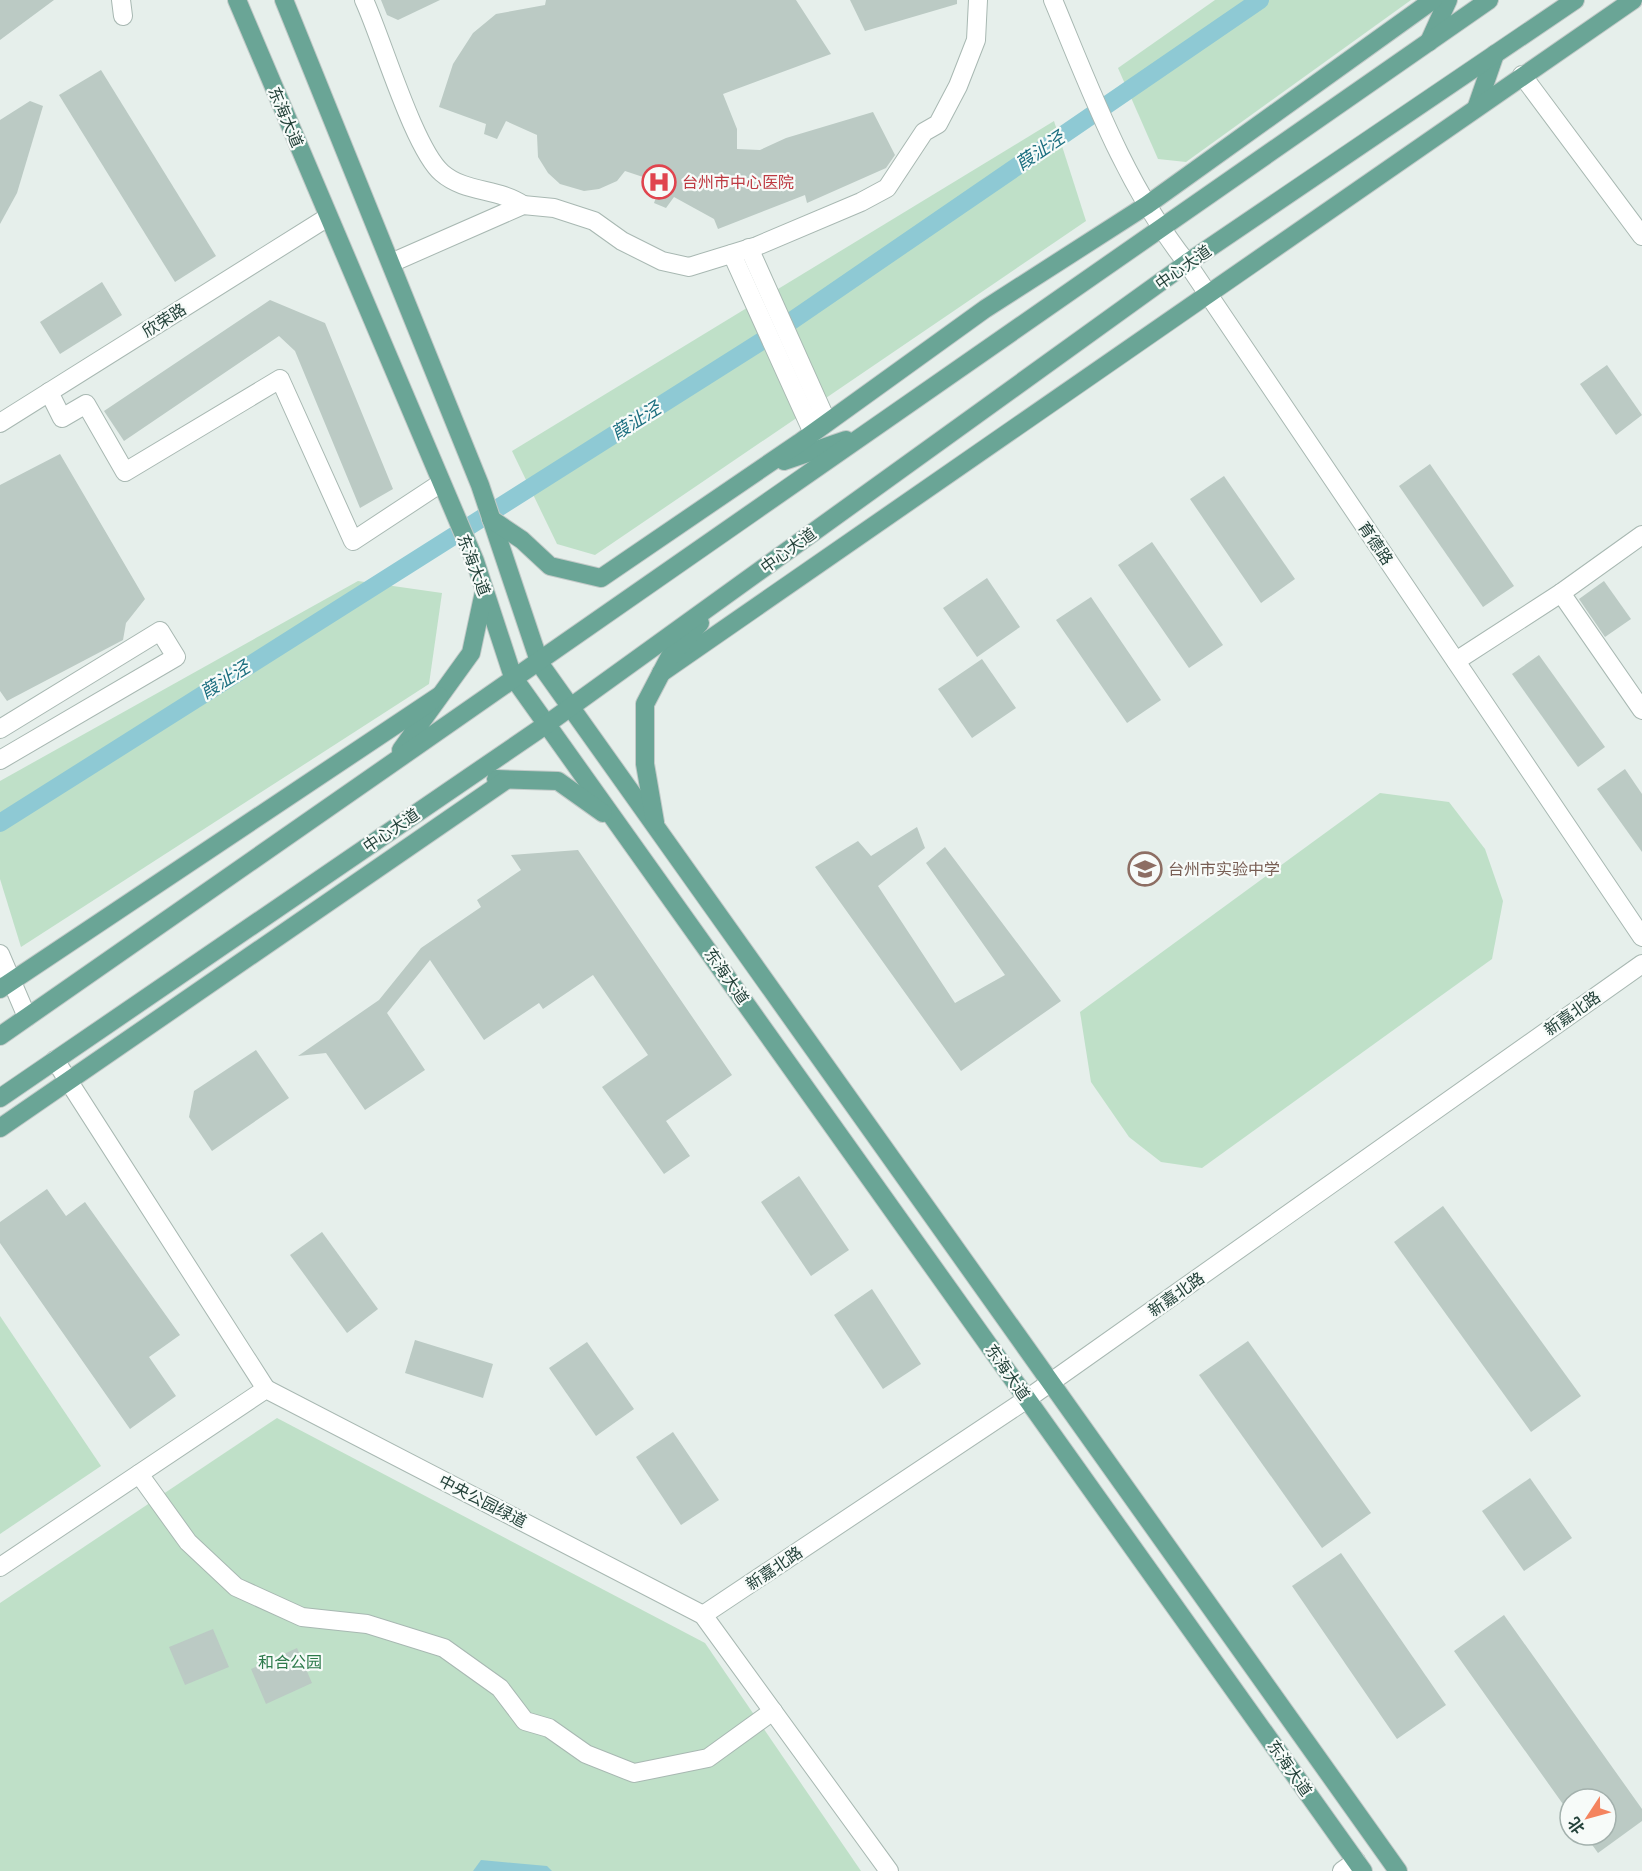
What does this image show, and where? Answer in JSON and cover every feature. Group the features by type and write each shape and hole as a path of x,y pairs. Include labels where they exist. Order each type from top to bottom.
{"main road":[{"name":"东海大道","path":"237,0 475,561 513,677 1027,1399 1354,1868"},
{"name":"东海大道","path":"284,0 480,485 539,661 1398,1871"},
{"path":"491,518 522,540 550,566 601,578 820,428 985,309 1147,206 1433,0"},
{"path":"1429,42 1448,0"},
{"path":"0,1035 1489,0"},
{"name":"中心大道","path":"0,1098 547,724 1187,264 1575,0"},
{"path":"661,673 1633,0"},
{"path":"1477,106 1496,54"},
{"path":"754,472 863,435"},
{"path":"849,507 866,530"},
{"path":"394,760 471,653 484,590"},
{"path":"656,827 645,764 645,704 669,658 720,599"},
{"path":"6,985 439,696"},
{"path":"465,780 558,782 592,802 625,833"},
{"path":"0,1128 506,780"}],"street":[{"path":"364,0 423,147 441,172 462,185 510,196 523,205"},
{"path":"391,262 523,205 554,208 594,221 622,241 662,261 690,267 749,248 861,202 887,188 924,132 938,124 958,86 976,40 978,0"},
{"name":"育德路","path":"1053,0 1114,146 1160,229 1207,293 1642,937"},
{"path":"1522,75 1642,236"},
{"name":"欣荣路","path":"0,423 328,217"},
{"path":"749,248 769,292 793,367 820,428"},
{"path":"732,254 754,302 793,367"},
{"path":"49,392 62,418 86,404 125,472 280,379 353,541 441,483"},
{"path":"1456,662 1642,535"},
{"path":"1561,592 1642,710"},
{"path":"0,729 160,631 176,657 0,760"},
{"path":"0,954 6,985 27,1017"},
{"name":"新嘉北路","path":"703,1615 1027,1399 1642,964"},
{"path":"0,1568 266,1389 70,1080 55,1060"},
{"name":"中央公园绿道","path":"266,1389 703,1615 890,1871"},
{"path":"139,1474 188,1542 236,1587 302,1617 367,1624 444,1648 500,1688 525,1721 549,1728 586,1754 634,1773 708,1758 773,1711"}],"green space":[{"path":"1215,0 1411,0 1186,162 1158,159 1118,68"},
{"path":"1054,121 1086,221 595,555 557,544 512,451"},
{"path":"358,581 442,593 429,684 21,947 0,879 0,781"},
{"path":"1380,793 1449,802 1485,849 1503,901 1492,959 1202,1168 1161,1162 1129,1137 1091,1082 1080,1012"},
{"path":"0,1316 101,1466 0,1534"},
{"name":"和合公园","path":"277,1418 705,1643 861,1871 0,1871 0,1603"}],"water":[{"path":"481,1860 547,1866 552,1871 473,1871"}],"building":[{"path":"0,0 54,0 0,40"},
{"path":"381,0 440,0 398,20 387,15"},
{"path":"546,0 796,0 831,54 723,94 737,129 737,149 760,150 786,138 873,112 895,155 886,168 807,203 805,195 718,229 714,219 674,197 666,208 654,203 661,183 625,171 617,181 599,189 584,191 560,184 548,173 538,157 537,135 506,121 497,139 484,134 486,124 439,107 453,64 473,33 496,14 545,5"},
{"path":"850,0 957,0 957,4 865,31"},
{"path":"101,70 216,256 175,282 59,95"},
{"path":"30,101 43,106 17,193 0,224 0,120"},
{"path":"102,282 122,315 60,354 40,322"},
{"path":"270,300 325,323 393,489 360,508 295,351 279,336 124,441 104,411"},
{"path":"1607,365 1642,415 1616,435 1580,384"},
{"path":"60,454 145,599 126,623 123,640 7,701 0,691 0,485"},
{"path":"1430,464 1514,586 1483,607 1399,486"},
{"path":"1224,476 1295,579 1261,603 1190,499"},
{"path":"1152,542 1223,645 1189,668 1118,565"},
{"path":"987,578 1020,627 977,657 943,608"},
{"path":"1604,581 1631,619 1605,637 1579,599"},
{"path":"1091,597 1161,700 1127,723 1056,620"},
{"path":"1539,655 1605,747 1578,767 1512,674"},
{"path":"982,659 1016,708 972,738 938,689"},
{"path":"1625,769 1642,794 1642,852 1597,789"},
{"path":"917,827 925,848 878,886 955,1003 1005,975 926,863 945,847 1061,1001 961,1071 815,867 858,841 871,856"},
{"path":"578,850 732,1075 666,1121 690,1156 664,1174 602,1087 648,1055 593,975 543,1009 539,1003 484,1040 430,960 387,1013 425,1070 365,1110 326,1053 298,1056 379,1000 421,948 481,907 477,900 521,870 511,855"},
{"path":"256,1050 289,1098 212,1151 189,1117 194,1091"},
{"path":"799,1176 849,1250 811,1276 761,1202"},
{"path":"47,1189 66,1216 85,1202 180,1335 149,1357 176,1396 130,1429 0,1243 0,1222"},
{"path":"1443,1206 1581,1396 1531,1432 1394,1242"},
{"path":"322,1232 378,1309 347,1333 290,1255"},
{"path":"872,1289 921,1364 883,1389 834,1315"},
{"path":"415,1340 493,1364 483,1398 405,1373"},
{"path":"1248,1341 1371,1513 1322,1548 1199,1375"},
{"path":"587,1342 634,1409 596,1436 549,1368"},
{"path":"673,1432 719,1500 681,1525 636,1457"},
{"path":"1530,1478 1572,1538 1524,1571 1482,1511"},
{"path":"1341,1553 1446,1705 1397,1739 1292,1586"},
{"path":"1504,1615 1642,1809 1642,1821 1618,1838 1618,1787 1558,1787 1558,1797 1454,1651"},
{"path":"213,1629 229,1667 185,1685 169,1647"},
{"path":"297,1648 312,1683 266,1704 251,1669"},
{"path":"1594,1847 1606,1847 1598,1853"}],"waterway":[{"name":"葭沚泾","path":"0,823 765,339 1260,0"}],"place":[{"name":"台州市中心医院","path":"659,182"},
{"name":"台州市实验中学","path":"1145,869"}]}
